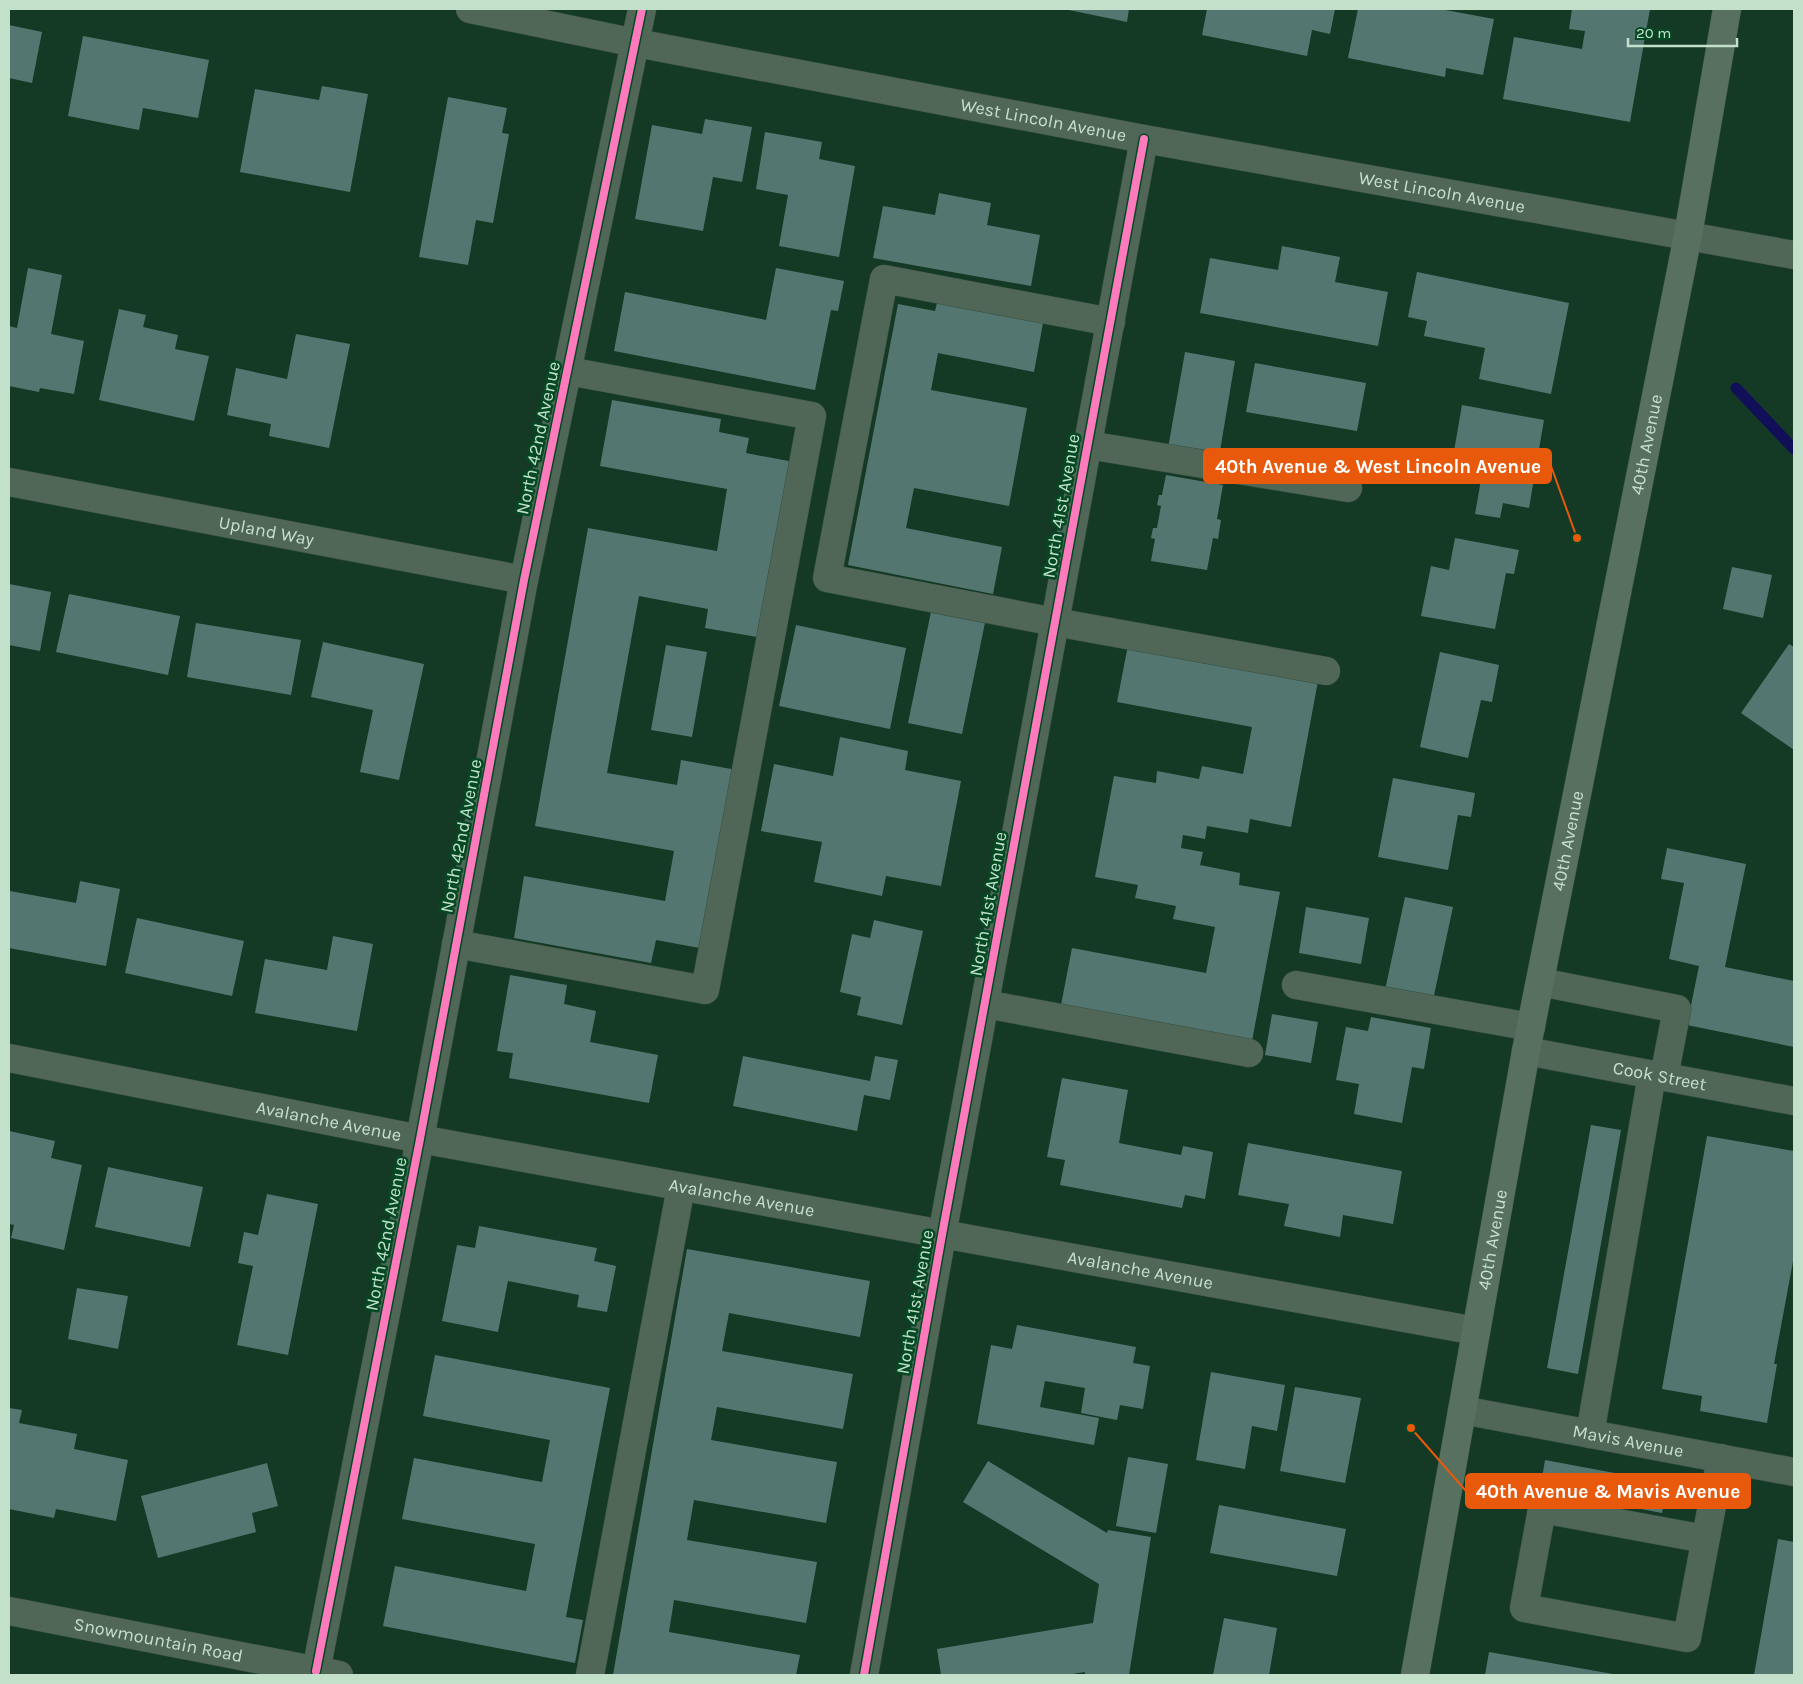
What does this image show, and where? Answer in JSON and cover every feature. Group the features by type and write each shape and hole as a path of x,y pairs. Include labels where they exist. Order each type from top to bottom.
{"main road":[{"name":"40th Avenue","path":"1415,1675 1529,1039 1688,235 1727,9"}],"street":[{"name":"West Lincoln Avenue","path":"470,9 636,43 1144,139 1794,255"},
{"name":"North 42nd Avenue","path":"328,1673 420,1139 524,580 642,9"},
{"name":"North 41st Avenue","path":"864,1675 942,1235 1144,139"},
{"path":"1110,322 884,279 826,578 1055,622 1326,670"},
{"path":"456,944 705,990 812,416 568,371"},
{"path":"1088,445 1348,488"},
{"name":"Upland Way","path":"9,482 524,580"},
{"path":"1540,982 1678,1009 1658,1076 1590,1434"},
{"name":"Cook Street","path":"1296,985 1529,1039 1658,1076 1794,1101"},
{"path":"985,1004 1248,1053"},
{"name":"Avalanche Avenue","path":"9,1058 420,1139 1476,1331"},
{"path":"590,1675 681,1187"},
{"name":"Mavis Avenue","path":"1462,1410 1794,1472"},
{"path":"1705,1539 1542,1510 1524,1608 1687,1638 1721,1458"},
{"name":"Snowmountain Road","path":"9,1611 328,1673"}],"building":[{"path":"1064,9 1129,9 1127,22"},
{"path":"1207,9 1335,9 1330,34 1312,30 1307,56 1202,35"},
{"path":"1358,9 1440,9 1494,19 1483,75 1446,68 1445,77 1348,58"},
{"path":"1572,9 1650,9 1630,122 1503,99 1514,37 1582,49 1585,31 1569,29"},
{"path":"9,25 42,32 32,83 9,78"},
{"path":"83,36 209,60 198,118 143,108 139,130 68,116"},
{"path":"322,86 368,94 350,192 240,172 255,89 319,100"},
{"path":"448,97 507,108 502,133 509,134 493,223 476,220 468,265 419,257"},
{"path":"705,119 752,127 742,182 713,177 703,231 635,219 652,125 702,134"},
{"path":"765,132 822,142 819,159 855,166 839,257 779,246 788,195 756,189"},
{"path":"939,193 991,203 987,225 1040,235 1031,286 873,258 883,206 935,215"},
{"path":"1282,246 1340,257 1335,282 1388,292 1378,346 1200,313 1210,258 1278,270"},
{"path":"28,268 62,275 51,334 84,341 74,394 40,388 39,392 9,386 9,326 17,328"},
{"path":"776,268 844,281 838,311 831,310 815,390 614,351 625,292 766,320"},
{"path":"1417,272 1569,303 1551,394 1479,379 1485,348 1424,336 1427,321 1408,317"},
{"path":"937,303 1043,323 1034,372 938,353 931,390 1027,408 1009,506 914,488 906,528 1002,547 993,594 848,565 898,304 935,311"},
{"path":"119,309 146,315 143,327 178,335 175,349 209,356 194,421 99,400"},
{"path":"296,334 350,344 329,448 269,436 271,424 227,415 236,368 287,379"},
{"path":"1185,352 1235,361 1219,457 1168,448"},
{"path":"1255,363 1366,383 1357,431 1246,412"},
{"path":"612,400 721,419 719,432 749,438 746,453 794,462 763,638 705,628 708,609 639,596 607,773 677,785 681,760 737,770 705,949 656,940 651,963 514,938 524,876 665,901 674,851 535,826 588,528 717,551 727,489 600,466"},
{"path":"1462,405 1544,420 1529,508 1503,503 1500,518 1475,514 1485,457 1454,451"},
{"path":"1166,475 1223,485 1217,519 1221,520 1218,539 1213,538 1207,570 1151,561 1155,539 1151,538 1153,528 1157,528 1161,506 1157,505 1159,495 1162,495"},
{"path":"1455,538 1519,550 1514,574 1506,573 1495,629 1421,616 1431,566 1449,570"},
{"path":"1732,567 1772,575 1763,618 1723,609"},
{"path":"9,584 51,592 40,651 9,645"},
{"path":"69,594 180,616 168,675 56,652"},
{"path":"933,602 987,613 962,734 908,723"},
{"path":"196,623 301,640 291,695 187,677"},
{"path":"796,625 906,648 890,729 779,706"},
{"path":"323,642 424,664 399,780 360,772 373,710 311,697"},
{"path":"1789,644 1794,647 1794,750 1741,713"},
{"path":"666,645 707,652 692,737 651,730"},
{"path":"1128,645 1318,681 1291,827 1250,819 1248,833 1207,826 1205,839 1183,835 1181,848 1203,852 1200,865 1240,873 1239,885 1280,892 1252,1041 1061,1005 1072,948 1206,973 1215,927 1173,919 1176,906 1135,898 1138,885 1095,877 1114,776 1156,783 1157,771 1199,779 1202,766 1243,774 1252,727 1117,702"},
{"path":"1440,652 1499,665 1492,702 1481,700 1468,758 1420,747"},
{"path":"840,737 908,751 905,770 961,781 941,886 886,876 882,896 814,882 822,842 761,831 774,764 833,776"},
{"path":"1393,778 1475,793 1471,817 1458,815 1448,870 1378,857"},
{"path":"1667,848 1746,864 1725,967 1794,981 1794,1047 1687,1025 1699,966 1669,959 1684,883 1661,879"},
{"path":"80,881 120,889 106,966 9,948 10,891 76,903"},
{"path":"1405,897 1453,907 1433,1000 1385,990"},
{"path":"1306,907 1369,918 1361,964 1299,953"},
{"path":"137,918 244,941 232,996 125,973"},
{"path":"874,920 923,931 902,1025 857,1015 861,997 840,992 852,934 870,938"},
{"path":"333,936 373,944 357,1031 255,1013 265,959 327,970"},
{"path":"510,975 567,985 564,1004 596,1011 590,1042 658,1055 649,1103 509,1078 513,1053 497,1051"},
{"path":"1272,1014 1318,1022 1311,1063 1265,1055"},
{"path":"1371,1017 1431,1028 1424,1069 1412,1067 1402,1123 1354,1114 1359,1084 1336,1080 1346,1027 1368,1031"},
{"path":"743,1056 870,1081 875,1056 898,1060 890,1100 864,1095 857,1131 733,1106"},
{"path":"1062,1078 1128,1090 1119,1143 1181,1155 1183,1146 1213,1152 1205,1199 1185,1195 1182,1208 1060,1185 1065,1160 1047,1157"},
{"path":"1591,1125 1621,1130 1578,1374 1547,1368"},
{"path":"9,1131 55,1141 51,1158 82,1165 64,1250 11,1238 14,1225 9,1224"},
{"path":"1707,1136 1794,1151 1794,1256 1774,1364 1777,1364 1767,1423 1700,1411 1702,1396 1662,1389"},
{"path":"1248,1143 1402,1171 1393,1224 1343,1215 1340,1237 1284,1226 1289,1204 1238,1195"},
{"path":"108,1167 203,1187 190,1247 95,1227"},
{"path":"267,1194 318,1204 288,1355 237,1345 253,1266 238,1263 244,1232 258,1235"},
{"path":"479,1226 597,1248 594,1261 616,1266 607,1312 577,1307 579,1295 508,1281 498,1332 442,1321 457,1245 475,1248"},
{"path":"687,1249 870,1281 860,1337 729,1313 722,1351 853,1374 843,1429 717,1407 711,1440 837,1462 826,1523 694,1500 687,1540 817,1562 806,1623 674,1600 669,1632 800,1655 796,1675 613,1675"},
{"path":"77,1288 128,1296 118,1349 68,1339"},
{"path":"1017,1325 1136,1347 1133,1363 1150,1366 1143,1409 1120,1405 1117,1420 1081,1413 1085,1388 1045,1381 1040,1407 1099,1418 1094,1445 977,1424 991,1345 1012,1349"},
{"path":"435,1355 610,1388 566,1617 583,1620 575,1663 383,1626 395,1566 526,1591 535,1544 402,1519 414,1458 542,1482 550,1440 423,1416"},
{"path":"1211,1372 1285,1385 1277,1431 1252,1426 1245,1469 1196,1460"},
{"path":"1295,1387 1361,1398 1345,1483 1280,1471"},
{"path":"9,1408 22,1410 19,1423 77,1434 74,1449 128,1460 116,1521 56,1509 54,1518 9,1509"},
{"path":"1128,1457 1168,1464 1156,1533 1116,1526"},
{"path":"1545,1460 1668,1483 1662,1513 1540,1490"},
{"path":"988,1461 1107,1533 1108,1530 1151,1537 1129,1675 1085,1675 1085,1672 1066,1675 941,1675 937,1649 1093,1623 1099,1584 963,1502"},
{"path":"267,1463 278,1506 252,1513 256,1532 158,1558 141,1496"},
{"path":"1219,1505 1346,1529 1337,1576 1210,1553"},
{"path":"1778,1539 1794,1542 1794,1675 1754,1675"},
{"path":"1224,1618 1277,1628 1269,1675 1213,1675"},
{"path":"1489,1652 1613,1674 1613,1675 1485,1675"}],"waterway":[{"path":"1736,388 1794,449"}],"cycle path":[{"path":"316,1671 420,1139 524,580 642,9"},
{"path":"864,1675 942,1235 1144,139"}],"place":[{"name":"40th Avenue & West Lincoln Avenue","path":"1577,538"},
{"name":"40th Avenue & Mavis Avenue","path":"1411,1428"}]}
